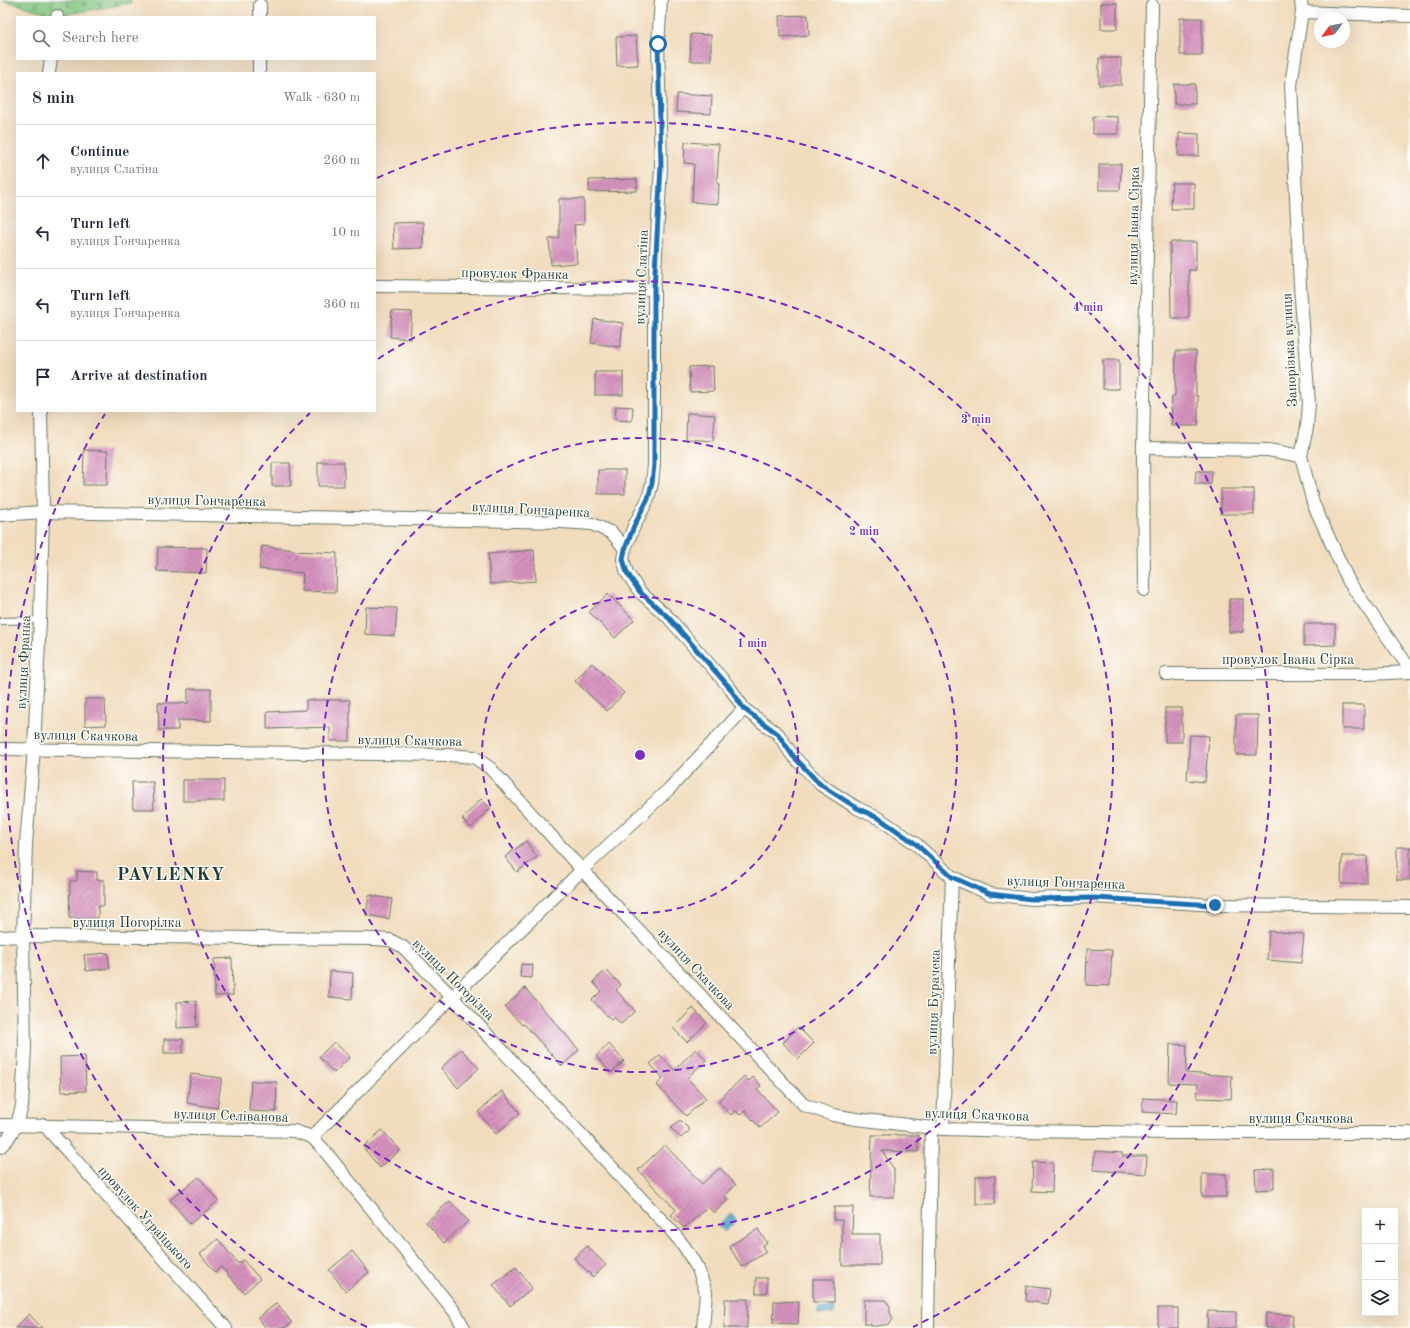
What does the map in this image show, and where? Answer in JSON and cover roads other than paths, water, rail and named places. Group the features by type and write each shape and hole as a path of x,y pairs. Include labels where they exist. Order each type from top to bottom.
{"street":[{"name":"вулиця Слатіна","path":"625,549 634,526 648,499 652,483 654,457 654,289 661,166 658,44 661,0"},
{"name":"Запорізька вулиця","path":"1301,0 1302,12 1291,85 1300,286 1309,404 1307,427 1301,456 1313,503 1349,582 1410,669"},
{"name":"вулиця Івана Сірка","path":"1144,590 1143,448 1152,5"},
{"path":"1302,12 1410,16"},
{"path":"48,72 51,60"},
{"path":"259,60 259,72"},
{"name":"провулок Франка","path":"376,286 654,289"},
{"name":"вулиця Франка","path":"0,1147 8,1140 17,1125 22,1106 25,1048 23,936 26,844 34,749 43,512 41,412"},
{"path":"1143,448 1268,450 1301,456"},
{"name":"вулиця Гончаренка","path":"0,515 43,512 592,524 612,533 625,549 623,559 627,573 640,592 668,617 730,688 744,709 778,734 793,756 821,785 857,808 880,819 916,844 952,877 990,894 1031,899 1095,898 1215,905 1410,907"},
{"name":"провулок Івана Сірка","path":"1166,674 1367,674 1410,672"},
{"path":"464,1328 455,1312 312,1137 582,870 669,789 744,709"},
{"name":"вулиця Скачкова","path":"0,749 449,755 474,757 490,768 582,870 804,1105 833,1115 856,1120 943,1129 1171,1133 1410,1132"},
{"name":"вулиця Бурачека","path":"943,1129 952,877"},
{"name":"вулиця Погорілка","path":"0,937 366,938 390,940 403,947 452,997 669,1228 684,1246 698,1269 706,1292 704,1328"},
{"name":"вулиця Селіванова","path":"0,1125 294,1131 312,1137"},
{"name":"провулок Уграїцького","path":"44,1125 226,1328"},
{"path":"928,1328 931,1128"}],"lane":[{"path":"2,621 40,620"}],"water":[{"path":"731,1214 737,1220 724,1232 718,1226"},
{"path":"818,1308 834,1308 834,1314 818,1314"}],"district":[{"name":"PAVLENKY","path":"171,874"}]}
